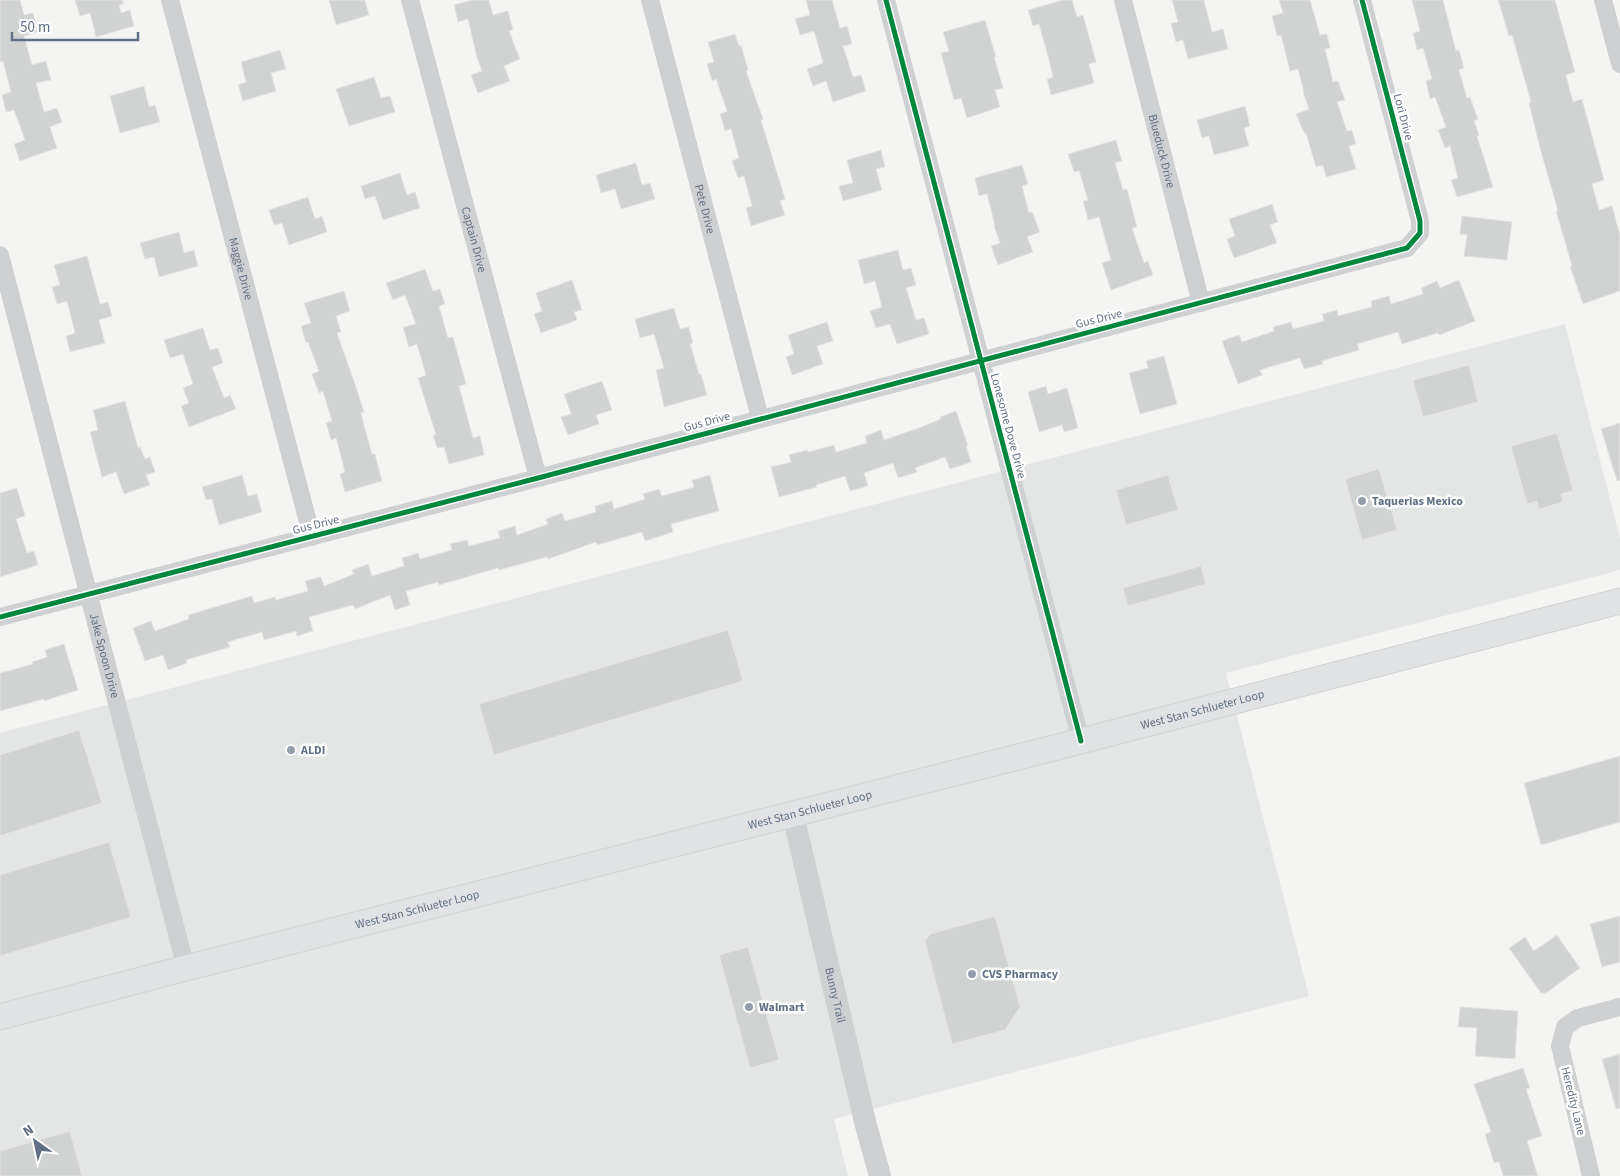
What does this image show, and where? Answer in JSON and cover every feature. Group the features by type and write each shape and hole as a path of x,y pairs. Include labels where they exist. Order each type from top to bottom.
{"main road":[{"name":"West Stan Schlueter Loop","path":"0,1018 186,968 793,815 1620,601"}],"street":[{"name":"Maggie Drive","path":"170,0 312,537"},
{"name":"Captain Drive","path":"410,0 538,478"},
{"name":"Pete Drive","path":"650,0 760,418"},
{"name":"Lonesome Dove Drive","path":"886,0 1081,741"},
{"name":"Blueduck Drive","path":"1123,0 1201,303"},
{"name":"Lori Drive","path":"1362,0 1420,221 1420,233 1416,239"},
{"path":"1603,0 1620,64"},
{"name":"Gus Drive","path":"0,617 538,478 1396,252 1407,248 1416,239"},
{"name":"Jake Spoon Drive","path":"0,255 186,968"},
{"name":"Bunny Trail","path":"793,815 865,1122 880,1176"},
{"name":"Heredity Lane","path":"1591,1176 1560,1046 1565,1026 1578,1018 1620,1007"}],"shaded area":[{"path":"1565,324 1620,538 1620,570 1226,673 1309,996 834,1119 848,1176 0,1176 0,733"}],"building":[{"path":"0,0 20,0 24,15 33,13 38,32 24,36 32,65 46,61 51,80 36,83 44,112 57,108 62,122 50,127 57,148 20,161 14,144 25,140 14,110 6,112 2,95 11,92 3,61 0,62"},
{"path":"75,0 123,0 123,4 119,5 121,13 130,10 134,26 96,37 90,13 80,16"},
{"path":"329,0 365,0 369,15 336,25"},
{"path":"472,0 489,0 493,15 508,11 513,30 509,31 520,59 504,66 510,81 478,93 471,75 482,71 468,19 458,22 454,5"},
{"path":"806,0 832,0 840,28 847,26 852,44 843,46 853,77 861,75 866,91 833,102 826,81 813,86 807,69 823,63 814,31 800,35 795,19 810,15"},
{"path":"1063,0 1072,0 1077,17 1083,15 1096,62 1089,64 1094,83 1051,95 1047,79 1053,77 1048,56 1039,24 1033,26 1028,10"},
{"path":"1172,0 1204,0 1212,32 1223,29 1228,49 1188,59 1183,40 1176,42 1171,23 1178,22"},
{"path":"1279,0 1310,0 1320,35 1327,34 1330,48 1325,49 1333,82 1338,81 1345,100 1337,102 1347,131 1352,130 1356,144 1349,146 1356,169 1326,177 1323,165 1316,167 1306,133 1304,133 1296,114 1309,109 1303,93 1298,69 1290,71 1281,35 1277,36 1272,16 1283,13"},
{"path":"1412,0 1443,0 1456,51 1459,50 1464,68 1459,70 1467,98 1470,97 1478,119 1474,121 1479,135 1477,136 1493,187 1457,197 1451,180 1458,178 1450,146 1445,148 1438,130 1446,127 1435,97 1430,99 1426,81 1432,79 1423,48 1417,50 1413,33 1420,31"},
{"path":"1498,0 1555,0 1575,72 1566,75 1573,102 1582,99 1604,180 1592,184 1599,210 1612,206 1620,235 1620,291 1583,304 1570,266 1572,266 1529,103 1531,102 1512,35 1509,36"},
{"path":"985,20 1003,88 995,90 1000,107 967,118 961,98 954,100 941,53 949,51 943,32"},
{"path":"735,34 739,46 741,45 748,70 746,71 763,119 761,120 785,199 780,201 785,215 751,226 746,208 752,206 744,176 738,178 732,161 739,158 731,129 725,131 720,114 727,111 716,79 712,81 707,64 714,62 708,42"},
{"path":"280,50 286,69 271,73 276,91 243,101 238,85 246,82 241,62"},
{"path":"374,77 381,98 390,96 395,112 349,126 336,89"},
{"path":"144,86 149,107 155,105 160,122 120,133 110,96"},
{"path":"1245,106 1250,126 1244,128 1249,146 1214,155 1209,136 1202,138 1197,120"},
{"path":"1116,140 1122,161 1115,163 1123,190 1127,189 1137,227 1132,228 1144,263 1148,261 1153,275 1111,290 1102,263 1111,260 1099,217 1088,220 1083,201 1088,200 1079,171 1074,172 1068,154"},
{"path":"881,150 885,167 876,169 882,190 843,201 839,186 853,183 847,160"},
{"path":"636,163 642,185 650,183 655,199 621,209 615,189 601,193 596,175"},
{"path":"1022,165 1028,184 1022,186 1029,213 1032,212 1040,232 1027,237 1033,252 998,265 991,246 1000,243 987,194 979,196 975,178"},
{"path":"400,173 407,195 415,192 420,208 383,220 375,196 365,199 361,186"},
{"path":"308,197 315,219 322,216 327,232 289,245 282,223 274,225 269,210"},
{"path":"1272,204 1278,222 1270,225 1277,243 1234,258 1227,239 1235,236 1229,219"},
{"path":"1462,216 1512,222 1507,260 1464,256 1467,235 1460,234"},
{"path":"179,232 184,253 194,250 198,266 159,277 154,257 145,259 140,243"},
{"path":"898,250 903,270 911,268 916,285 906,288 916,320 924,318 929,334 897,344 890,324 876,328 870,311 882,307 875,281 864,284 858,260"},
{"path":"87,256 100,304 108,302 112,316 99,320 105,343 70,352 66,336 75,333 67,301 57,304 52,287 60,285 54,265"},
{"path":"425,269 433,291 440,289 445,304 439,306 448,338 453,337 466,384 459,386 473,438 480,436 484,455 449,464 444,447 437,448 433,435 436,435 418,378 426,375 417,344 409,347 403,327 416,324 405,295 393,300 386,283"},
{"path":"572,280 582,310 574,312 577,320 541,333 534,314 542,311 536,293"},
{"path":"1459,280 1475,321 1439,335 1438,333 1402,344 1398,332 1357,344 1359,350 1322,361 1323,364 1304,369 1300,358 1260,370 1262,375 1238,384 1222,341 1239,335 1242,342 1274,331 1273,327 1291,322 1293,329 1324,321 1322,314 1337,310 1338,316 1372,307 1371,301 1389,296 1391,304 1423,294 1421,288 1437,281 1440,288"},
{"path":"344,291 350,311 336,316 341,332 337,333 364,412 361,413 365,429 372,454 375,454 382,481 345,492 340,474 345,472 336,438 331,440 326,423 332,421 323,391 319,393 312,374 319,371 308,342 306,343 301,326 311,323 304,303"},
{"path":"674,308 680,329 689,327 693,343 690,344 707,395 664,407 656,370 664,368 654,334 640,338 635,319"},
{"path":"827,322 833,341 817,346 823,364 792,375 786,357 794,354 788,335"},
{"path":"203,328 210,350 218,348 223,363 212,367 224,398 230,395 236,409 189,427 181,406 189,403 183,388 193,384 183,354 170,358 164,340"},
{"path":"1164,356 1177,404 1140,414 1129,373 1148,368 1146,361"},
{"path":"1469,365 1478,402 1423,417 1413,380"},
{"path":"602,381 612,410 596,415 599,424 568,435 561,417 571,414 564,394"},
{"path":"1046,386 1048,394 1067,388 1078,428 1064,432 1062,425 1039,432 1028,392"},
{"path":"125,401 138,448 140,447 145,459 150,457 155,472 146,475 150,485 124,494 116,472 102,477 90,432 98,430 93,410"},
{"path":"956,411 968,446 966,446 971,462 950,469 945,457 915,468 917,472 898,478 893,463 864,473 868,486 850,491 845,476 816,485 817,487 779,497 771,467 791,462 789,455 834,445 836,452 867,443 865,436 881,430 884,440 919,428"},
{"path":"1620,423 1620,480 1617,481 1601,429"},
{"path":"1557,433 1573,491 1561,494 1563,502 1539,509 1537,501 1527,504 1511,446"},
{"path":"1379,469 1397,530 1362,540 1345,479"},
{"path":"242,475 248,496 257,494 262,512 219,525 212,499 206,500 202,487"},
{"path":"710,475 719,511 671,524 673,532 645,541 642,532 597,545 596,542 548,559 547,557 499,570 498,568 439,585 438,582 406,591 410,605 395,610 390,595 355,609 353,605 309,617 313,631 297,636 296,631 264,640 262,632 228,642 230,647 186,660 187,663 168,670 163,655 145,661 133,628 151,621 155,631 189,619 188,615 252,596 254,603 275,597 276,600 308,591 305,581 321,577 324,586 354,574 352,570 368,564 372,576 404,566 402,558 418,553 420,559 452,550 450,544 467,540 469,546 500,538 498,531 515,526 517,535 548,524 546,519 562,513 565,521 596,512 595,506 612,501 614,509 645,499 643,494 659,489 662,496 694,487 692,480"},
{"path":"1168,475 1178,510 1126,525 1116,490"},
{"path":"17,488 25,516 16,519 27,553 34,551 38,565 0,577 0,493"},
{"path":"1201,566 1206,584 1128,606 1123,588"},
{"path":"728,630 743,681 494,755 479,704"},
{"path":"64,644 78,690 44,701 44,699 0,711 0,673 33,664 32,662 47,657 45,650"},
{"path":"79,730 102,803 0,836 0,755"},
{"path":"1620,756 1620,822 1541,845 1524,783"},
{"path":"109,842 131,917 0,956 0,875"},
{"name":"CVS Pharmacy","path":"995,916 1020,1007 1005,1030 952,1044 925,941 930,934"},
{"path":"1620,916 1620,962 1602,967 1590,924"},
{"path":"1557,935 1580,968 1546,993 1541,993 1509,948 1525,937 1534,951"},
{"name":"Walmart","path":"748,947 779,1060 750,1068 719,955"},
{"path":"1460,1007 1518,1011 1515,1059 1475,1056 1477,1028 1458,1027"},
{"path":"1620,1054 1620,1108 1616,1109 1602,1059"},
{"path":"1523,1068 1530,1088 1526,1089 1542,1136 1527,1141 1538,1176 1503,1176 1499,1162 1494,1163 1485,1134 1491,1132 1474,1084"},
{"path":"70,1131 82,1176 0,1176 0,1151"}],"cycle path":[{"path":"886,0 1081,741"},
{"path":"0,617 538,478 1407,248 1420,233 1420,221 1362,0"}],"place":[{"name":"Taquerias Mexico","path":"1362,501"},
{"name":"ALDI","path":"291,750"},
{"name":"CVS Pharmacy","path":"972,974"},
{"name":"Walmart","path":"749,1007"}]}
